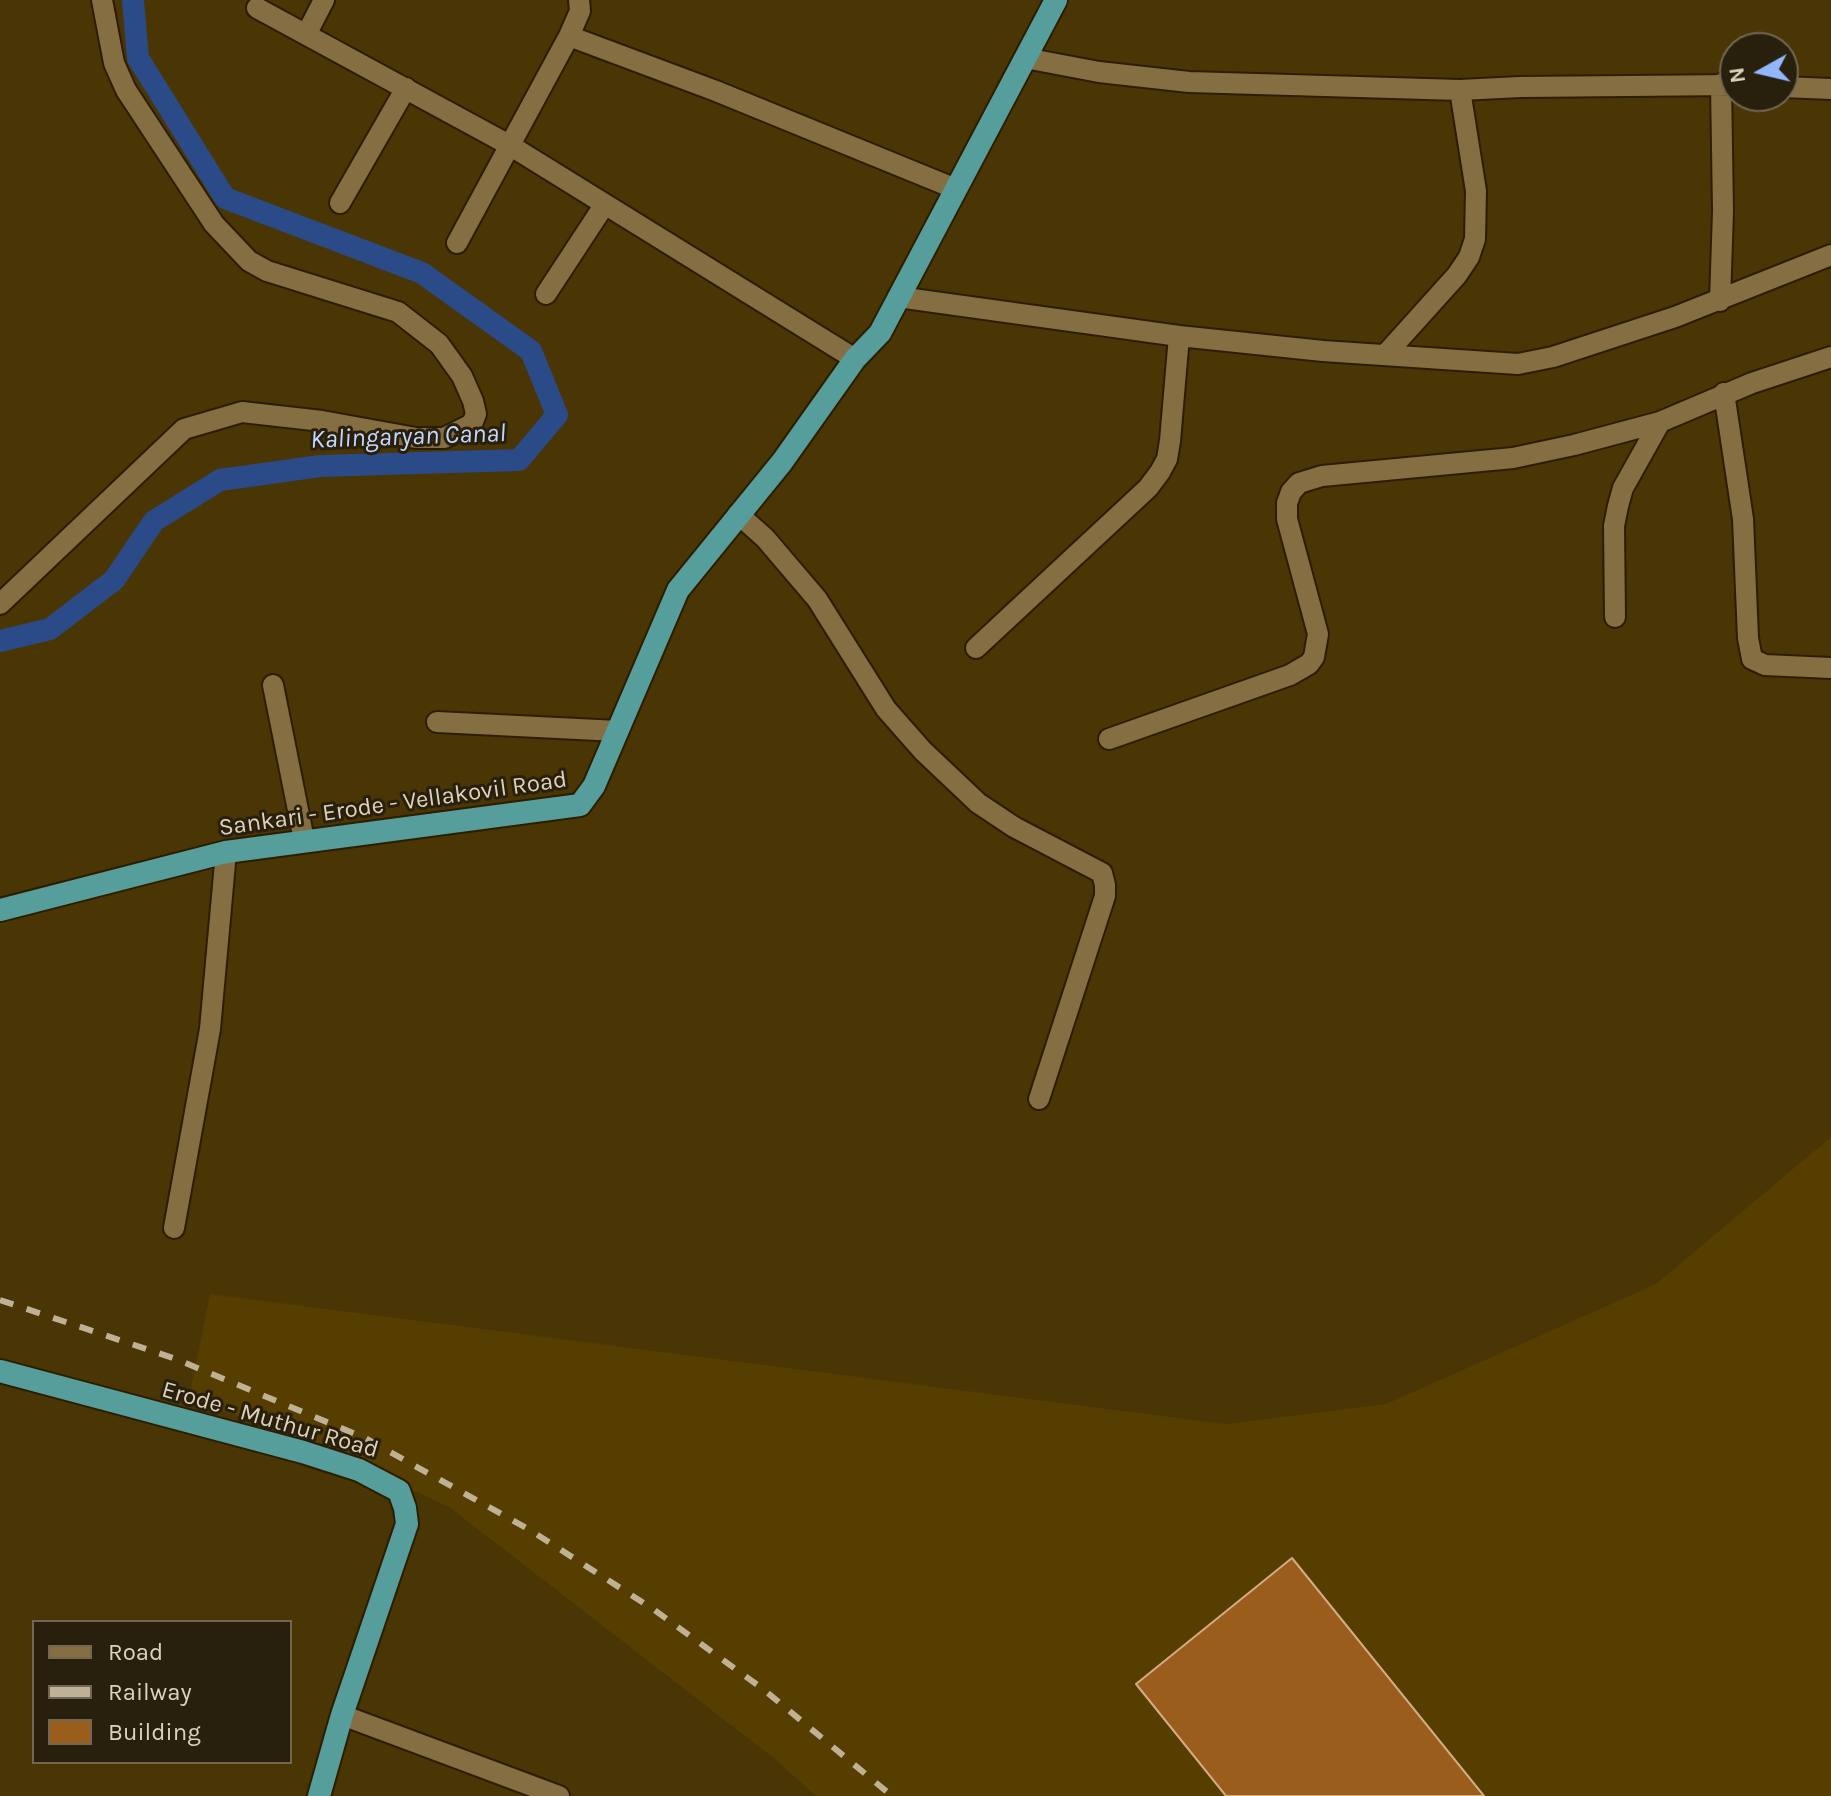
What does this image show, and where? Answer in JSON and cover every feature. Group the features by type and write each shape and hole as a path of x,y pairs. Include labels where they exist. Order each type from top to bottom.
{"highway":[{"name":"Sankari - Erode - Vellakovil Road","path":"0,910 226,852 580,805 594,786 678,590 782,462 855,359 880,333 1056,0"},
{"name":"Erode - Muthur Road","path":"0,1371 303,1452 359,1470 399,1491 407,1524 342,1715 319,1796"}],"street":[{"path":"0,604 184,429 242,412 322,421 416,438 444,438 472,424 476,414 462,376 439,344 398,312 267,271 249,261 214,224 126,90 114,63 102,0"},
{"path":"307,33 324,0"},
{"path":"457,243 569,36 580,11 579,0"},
{"path":"257,8 511,146 855,359"},
{"path":"569,36 716,91 956,189"},
{"path":"1025,58 1099,72 1189,82 1460,90 1719,84"},
{"path":"340,203 406,88"},
{"path":"1799,89 1830,94"},
{"path":"1385,355 1457,275 1469,257 1475,239 1476,191 1460,90"},
{"path":"1720,301 1727,112"},
{"path":"546,294 605,204"},
{"path":"898,297 1179,336 1518,364 1553,357 1720,301 1831,255"},
{"path":"976,648 1148,488 1160,472 1169,450 1179,336"},
{"path":"1109,739 1290,675 1309,664 1314,657 1318,634 1287,519 1287,503 1299,483 1322,476 1513,458 1660,422 1724,393 1831,357"},
{"path":"1724,393 1743,519 1748,638 1752,659 1765,665 1831,668"},
{"path":"1615,617 1614,526 1618,506 1623,488 1660,422"},
{"path":"738,514 765,538 817,599 886,709 923,751 978,803 1014,827 1102,873 1105,896 1039,1099"},
{"path":"273,685 304,840"},
{"path":"437,722 618,731"},
{"path":"174,1228 210,1029 226,852"},
{"path":"342,1715 559,1796"}],"shaded area":[{"path":"1831,1137 1831,1796 816,1796 776,1760 449,1507 309,1443 189,1398 210,1294 1225,1424 1386,1404 1656,1284"}],"building":[{"path":"1292,1558 1484,1796 1226,1796 1136,1684"}],"waterway":[{"name":"Kalingaryan Canal","path":"0,641 50,629 114,580 154,521 220,480 320,466 519,460 557,415 531,351 422,273 225,198 138,58 133,0"}],"railway":[{"path":"0,1300 176,1359 365,1438 530,1530 653,1609 763,1689 892,1796"}]}
